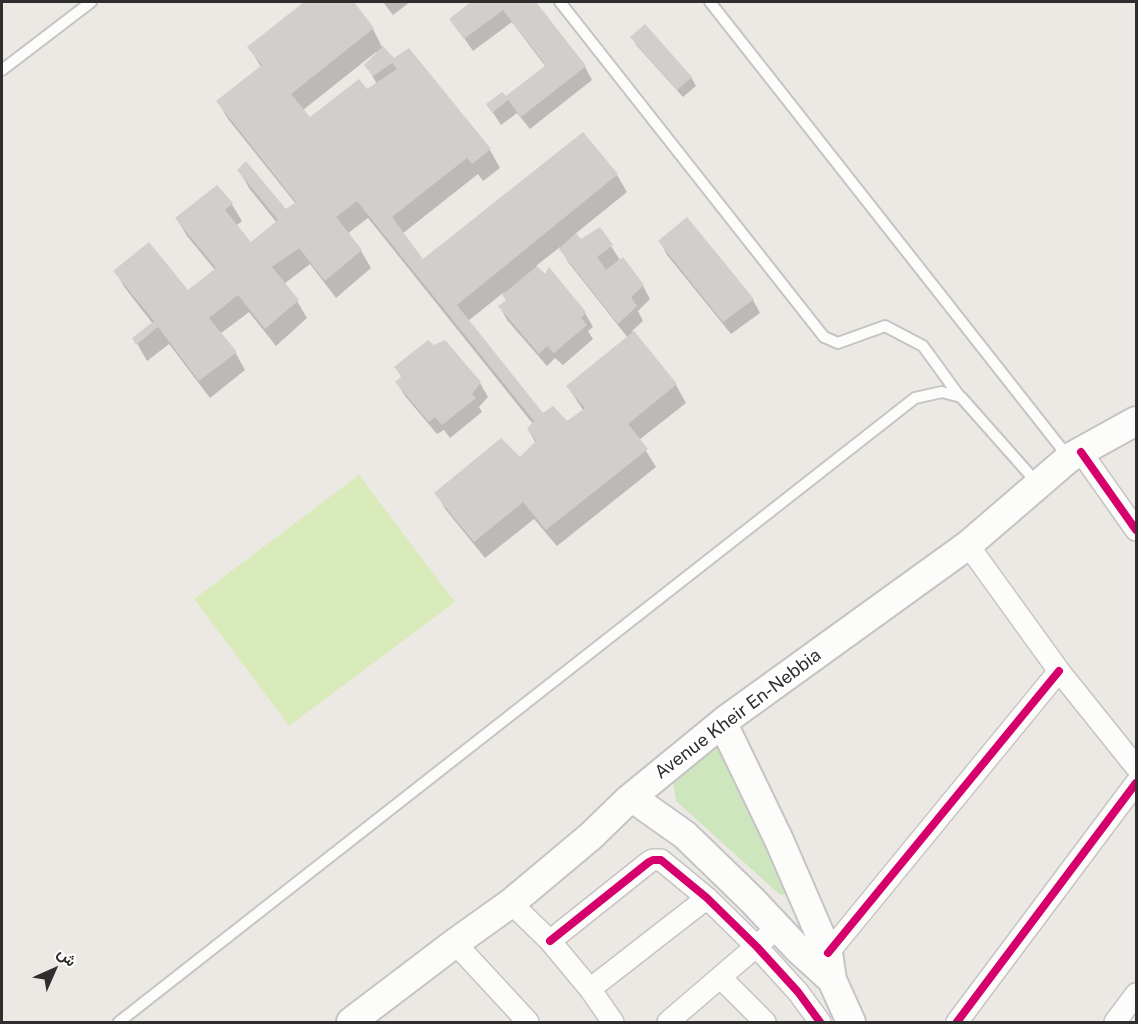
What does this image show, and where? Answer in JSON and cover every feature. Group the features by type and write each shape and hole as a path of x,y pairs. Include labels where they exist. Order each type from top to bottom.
{"main road":[{"name":"Avenue Kheir En-Nebbia","path":"351,1023 511,903 591,836 628,800 726,719 968,545 1075,455 1137,421"},
{"path":"726,719 725,728 779,840 851,1023"},
{"path":"628,800 634,799 685,835 778,928 830,967"}],"street":[{"path":"1075,455 1137,530"},
{"path":"968,545 1059,671 1137,768"},
{"path":"830,967 1059,671"},
{"path":"957,1023 1137,783"},
{"path":"550,941 653,860 661,860 707,898 757,947 798,992 820,1023"},
{"path":"590,989 707,898"},
{"path":"511,903 550,941 590,989 613,1023"},
{"path":"668,1023 778,928"},
{"path":"455,943 528,1023"},
{"path":"721,978 765,1023"},
{"path":"1115,1023 1137,994"}],"lane":[{"path":"2,70 91,2"},
{"path":"560,2 824,337 838,343 885,326 923,346 961,397 1038,484"},
{"path":"710,2 1075,455"},
{"path":"119,1023 915,398 942,392 961,397"}],"green space":[{"path":"359,475 455,602 289,726 194,599"},
{"path":"720,739 789,895 779,894 676,801 672,775"}],"building":[{"path":"304,2 354,2 374,28 291,94 310,117 359,79 367,89 397,69 392,63 373,76 364,65 383,46 394,58 409,48 491,149 472,164 467,158 392,217 423,259 583,132 618,174 457,305 543,413 553,406 567,421 585,408 566,386 634,331 677,384 628,424 648,449 546,530 523,502 474,542 434,493 501,438 520,457 536,441 527,429 534,421 357,201 336,217 362,250 325,281 299,248 272,267 299,300 265,329 238,295 209,318 237,352 199,381 158,327 136,345 132,338 154,321 113,271 149,242 188,290 216,268 175,218 217,185 233,203 225,210 251,242 278,220 237,170 246,161 286,209 296,202 216,101 262,65 247,47"},
{"path":"471,2 536,2 586,66 521,117 508,100 492,113 486,104 502,92 506,96 546,65 503,10 464,39 449,19"},
{"path":"645,24 692,77 677,90 630,37"},
{"path":"687,217 754,299 723,322 658,241"},
{"path":"600,227 613,245 597,257 606,270 623,257 644,285 631,297 637,306 618,324 559,249 576,233 581,239"},
{"path":"537,266 545,274 549,267 586,312 581,318 587,325 554,353 547,346 539,354 498,306 506,300 502,295"},
{"path":"428,340 434,345 445,340 481,382 472,394 476,398 442,425 435,417 429,422 395,382 402,376 394,367"}],"cycle path":[{"path":"1081,452 1136,530"},
{"path":"828,953 1059,671"},
{"path":"957,1022 1136,783"},
{"path":"550,941 649,862 661,860 707,898 757,947 798,992 820,1022"}]}
